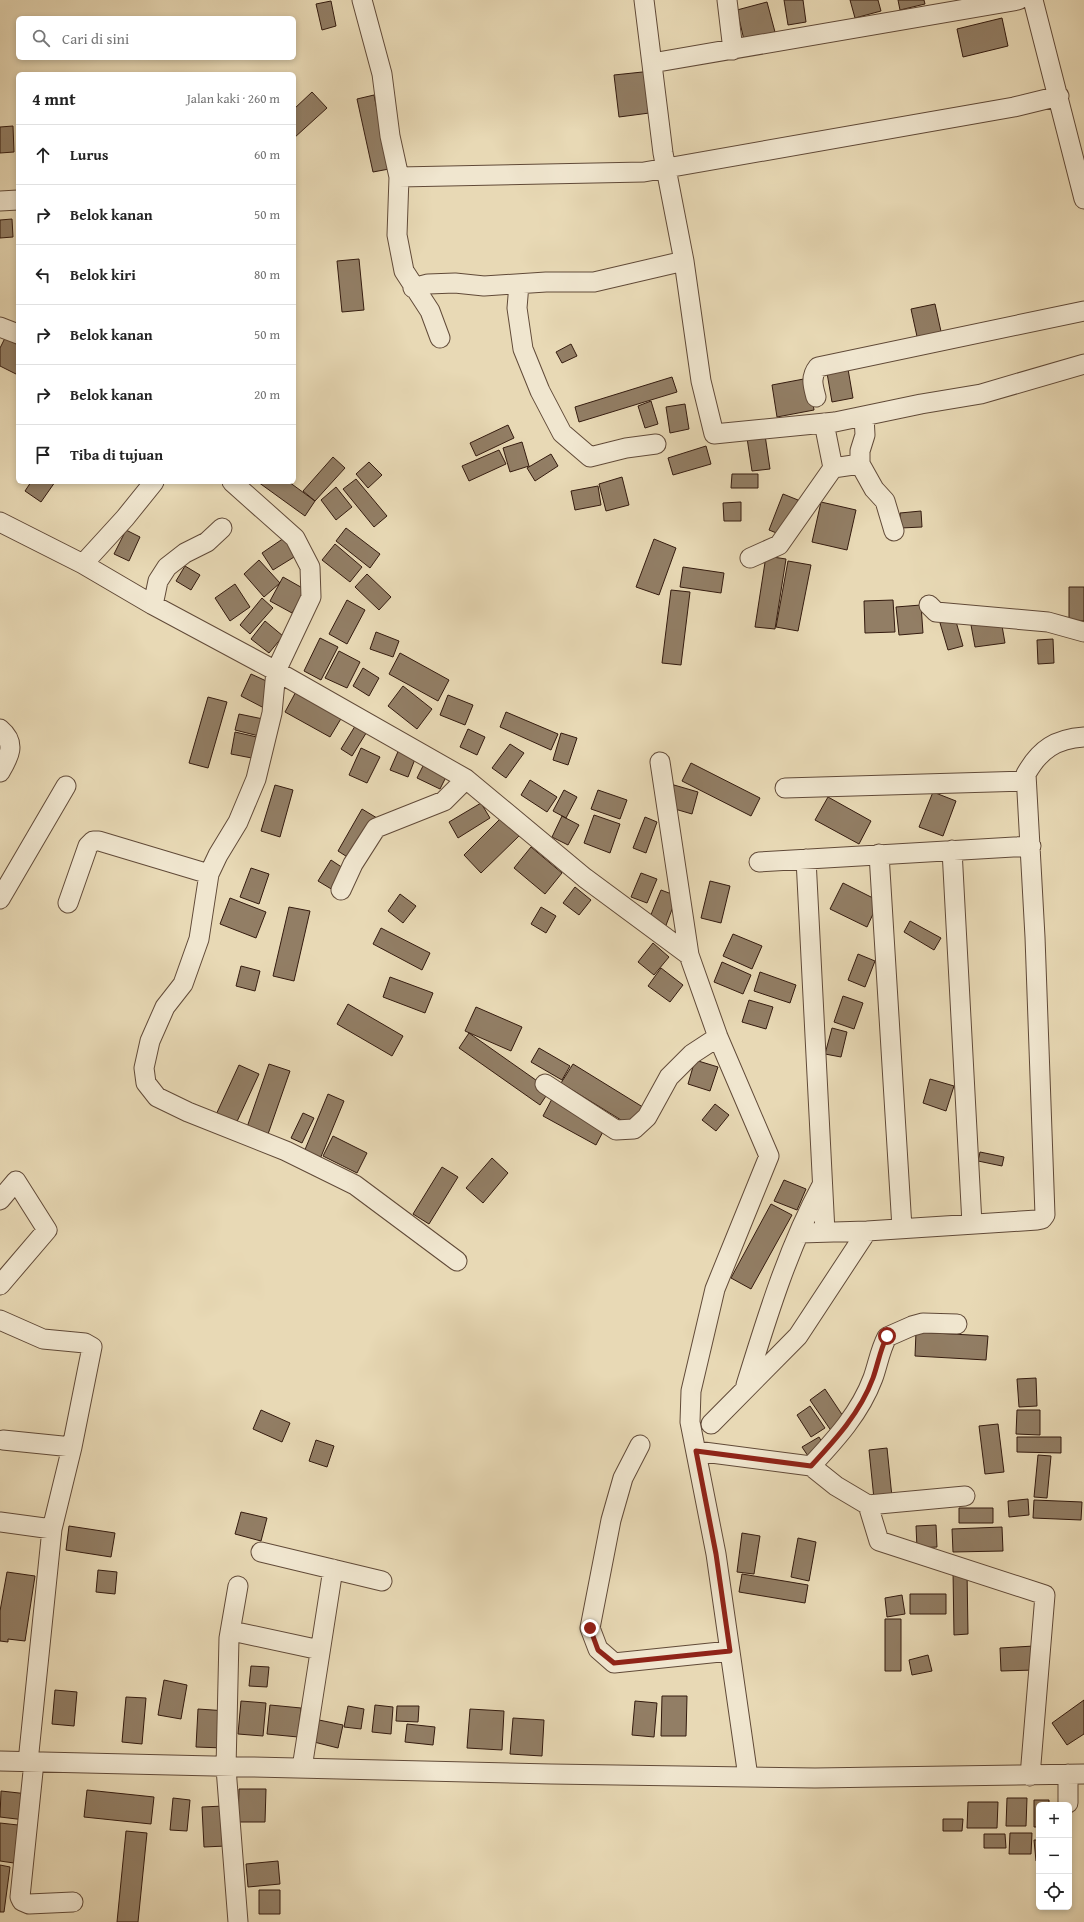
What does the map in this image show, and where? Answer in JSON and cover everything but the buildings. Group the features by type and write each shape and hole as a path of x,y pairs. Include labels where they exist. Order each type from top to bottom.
{"street":[{"path":"362,0 382,74 390,136 399,177 397,235 404,271 413,288 430,312 440,338"},
{"path":"644,0 666,169 684,261 700,381 714,434 824,423 981,394 1084,364"},
{"path":"727,0 733,50"},
{"path":"652,63 1018,0"},
{"path":"1033,0 1059,96 1084,199"},
{"path":"399,177 644,172 1014,107 1059,96"},
{"path":"0,201 16,200"},
{"path":"413,288 428,284 455,283 484,286 546,282 594,282 684,261"},
{"path":"519,284 517,308 523,349 540,391 562,433 590,457 626,448 656,444"},
{"path":"816,397 812,380 814,372 818,367 1084,311"},
{"path":"0,327 16,333"},
{"path":"864,416 865,435 860,451 860,464 874,489 885,501 894,531"},
{"path":"750,558 779,545 833,468 824,423"},
{"path":"833,468 860,464"},
{"path":"83,564 125,518 152,484"},
{"path":"234,484 295,538 310,567 311,596 276,671 272,713 256,779 238,822 218,855 210,874 198,939 183,984 165,1007 150,1042 144,1068 146,1082 157,1097 188,1112 286,1151 355,1185 457,1261"},
{"path":"0,522 83,564 153,605 276,671 466,779 585,878 689,955"},
{"path":"153,605 158,581 167,566 185,553 207,542 222,528"},
{"path":"929,605 936,612 1048,622 1084,632"},
{"path":"0,729 9,742 11,754 0,772"},
{"path":"800,1233 867,1231 1037,1220 1044,1217 1046,1211 1031,846 1026,774 1030,766 1052,744 1062,740 1084,737"},
{"path":"660,762 689,955 718,1037 769,1156 715,1289 691,1391 690,1422 716,1554 748,1777"},
{"path":"341,890 353,864 376,828 444,801 466,779"},
{"path":"785,788 1026,781"},
{"path":"0,899 66,786"},
{"path":"68,903 88,846 94,842 99,841 210,874"},
{"path":"759,862 806,858 1031,846"},
{"path":"952,850 972,1224"},
{"path":"879,854 902,1228"},
{"path":"806,858 825,1232"},
{"path":"545,1084 616,1130 634,1129 647,1117 669,1077 692,1054 718,1037"},
{"path":"0,1200 16,1181 47,1230 4,1273"},
{"path":"745,1389 780,1278 810,1208 823,1185"},
{"path":"711,1424 787,1349 798,1336 867,1231"},
{"path":"0,1320 43,1339 85,1343 92,1347 72,1447 52,1529 20,1897 22,1901 29,1904 73,1902"},
{"path":"811,1466 854,1416 873,1377 879,1352 887,1336 917,1324 957,1324"},
{"path":"3,1440 72,1447"},
{"path":"640,1445 622,1478 611,1520 590,1628 598,1650 614,1663 730,1651"},
{"path":"696,1451 811,1466 836,1486 868,1506 965,1496"},
{"path":"868,1506 879,1541 1045,1595 1030,1776"},
{"path":"0,1522 52,1529"},
{"path":"261,1552 382,1581"},
{"path":"302,1768 333,1569"},
{"path":"238,1586 229,1638 226,1768 238,1922"},
{"path":"241,1633 320,1650"},
{"path":"0,1762 226,1768 302,1768 748,1777 1030,1776 1076,1774 1068,1802"}],"route":[{"path":"590,1628 598,1650 614,1663 730,1651 716,1554 696,1451 811,1466 829,1447 854,1416 873,1377 879,1352 887,1336"}]}
